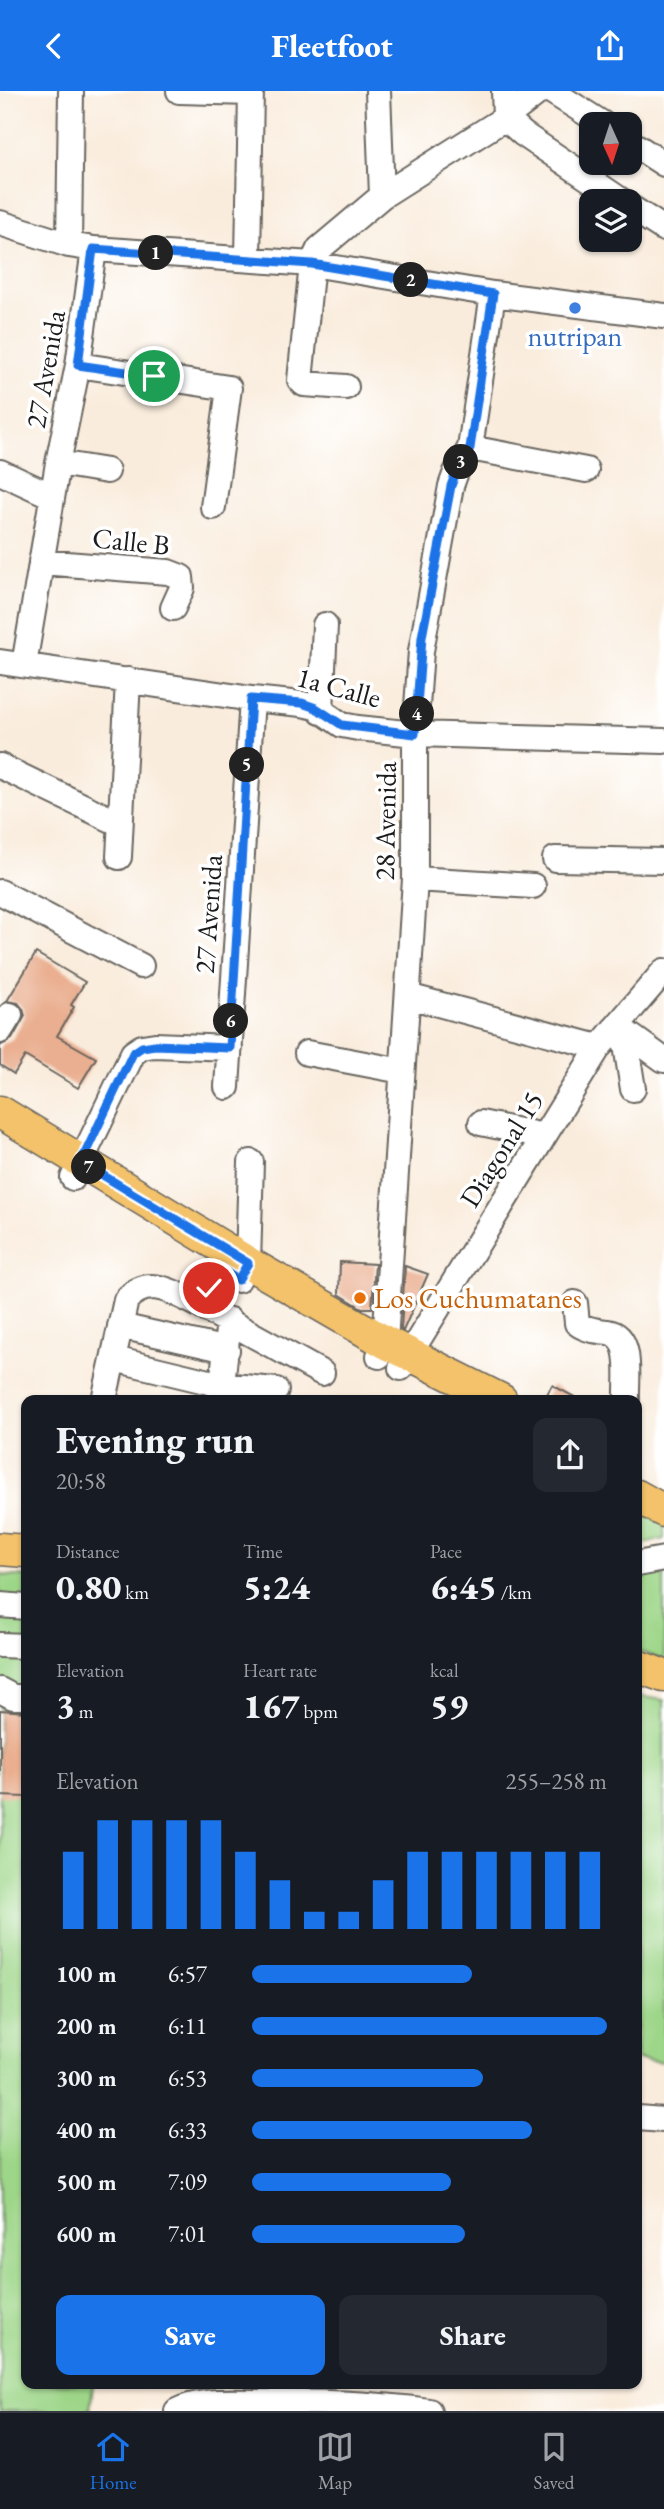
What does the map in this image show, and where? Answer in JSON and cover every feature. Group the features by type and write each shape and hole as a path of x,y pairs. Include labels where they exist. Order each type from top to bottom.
{"main road":[{"path":"0,1112 77,1170 236,1271 394,1355 489,1395"},
{"path":"0,1136 77,1170"},
{"path":"394,1355 453,1395"},
{"path":"642,1475 664,1486"},
{"path":"642,1499 664,1511"},
{"path":"0,1549 21,1551"},
{"path":"0,1561 21,1563"},
{"path":"642,1659 664,1666"},
{"path":"642,1668 664,1676"}],"street":[{"path":"69,245 71,91"},
{"path":"178,91 251,92 248,258"},
{"path":"378,91 382,196"},
{"path":"504,91 505,118 523,134 604,189"},
{"path":"346,387 304,384 300,380 312,264 319,249 382,196 505,118 540,91"},
{"path":"551,91 584,112"},
{"path":"642,150 664,164"},
{"path":"642,215 664,229"},
{"path":"0,223 69,245 93,249 312,264 493,294 664,316 664,327"},
{"name":"27 Avenida","path":"12,663 41,562 78,365 93,249"},
{"name":"28 Avenida","path":"394,1355 402,1071 415,879 415,734 422,637 446,511 456,472 470,448 493,294"},
{"path":"78,365 229,388 213,507"},
{"path":"470,448 586,470"},
{"path":"58,463 107,471"},
{"path":"0,472 52,495"},
{"name":"Calle B","path":"41,562 168,572 181,577 182,589 173,608"},
{"path":"321,712 324,625"},
{"name":"1a Calle","path":"12,663 251,699 302,703 342,725 415,734 664,741"},
{"path":"119,857 128,680"},
{"name":"27 Avenida","path":"227,1087 251,699"},
{"path":"0,766 120,824"},
{"path":"555,859 664,861"},
{"path":"415,879 533,886"},
{"path":"0,892 141,966"},
{"name":"Diagonal 15","path":"394,1355 544,1136 610,1034 664,971"},
{"path":"408,996 610,1034 664,1059"},
{"path":"610,1034 626,1045 633,1089"},
{"path":"77,1170 133,1053 142,1047 155,1045 230,1048"},
{"path":"307,1053 402,1071"},
{"path":"481,1123 544,1136"},
{"path":"197,1304 236,1271 251,1162"},
{"path":"105,1395 126,1300 134,1291 144,1287 158,1287 197,1304 322,1373"},
{"path":"575,1303 577,1324 582,1328 616,1333 623,1340 626,1395"},
{"path":"220,1392 229,1320"},
{"path":"120,1326 227,1350"},
{"path":"114,1359 220,1392 276,1390"},
{"path":"642,1563 664,1559"},
{"path":"0,1605 21,1607"},
{"path":"0,1646 21,1646"},
{"path":"0,1690 13,1697 21,1697"},
{"path":"642,2118 664,2120"},
{"path":"177,2411 220,2402 319,2402 429,2411"}],"green space":[{"path":"642,1508 664,1519 664,1539 642,1544"},
{"path":"664,1573 664,1660 642,1653 642,1576"},
{"path":"0,1575 21,1577 21,2389 92,2389 90,2411 0,2411"},
{"path":"642,1697 664,1700 664,2062 642,2060"}],"building":[{"path":"36,953 85,982 57,1036 96,1058 78,1088 25,1056 14,1074 0,1065 0,1046 12,1039 25,1016 18,1003 7,1001"},
{"path":"340,1262 375,1264 372,1308 362,1308 339,1294"},
{"path":"405,1266 428,1274 403,1331 401,1329"},
{"path":"552,1385 571,1395 547,1395"},
{"path":"0,1710 21,1712 21,1797 0,1796"}],"place":[{"name":"nutripan","path":"575,308"},
{"name":"Los Cuchumatanes","path":"360,1298"}],"route":[{"path":"154,376 78,365 93,249 312,264 493,294 470,448 451,486 424,624 415,734 342,725 316,708 302,703 251,699 230,1048 155,1045 142,1047 133,1053 81,1162 248,1263 238,1280 221,1270 209,1288"}]}
